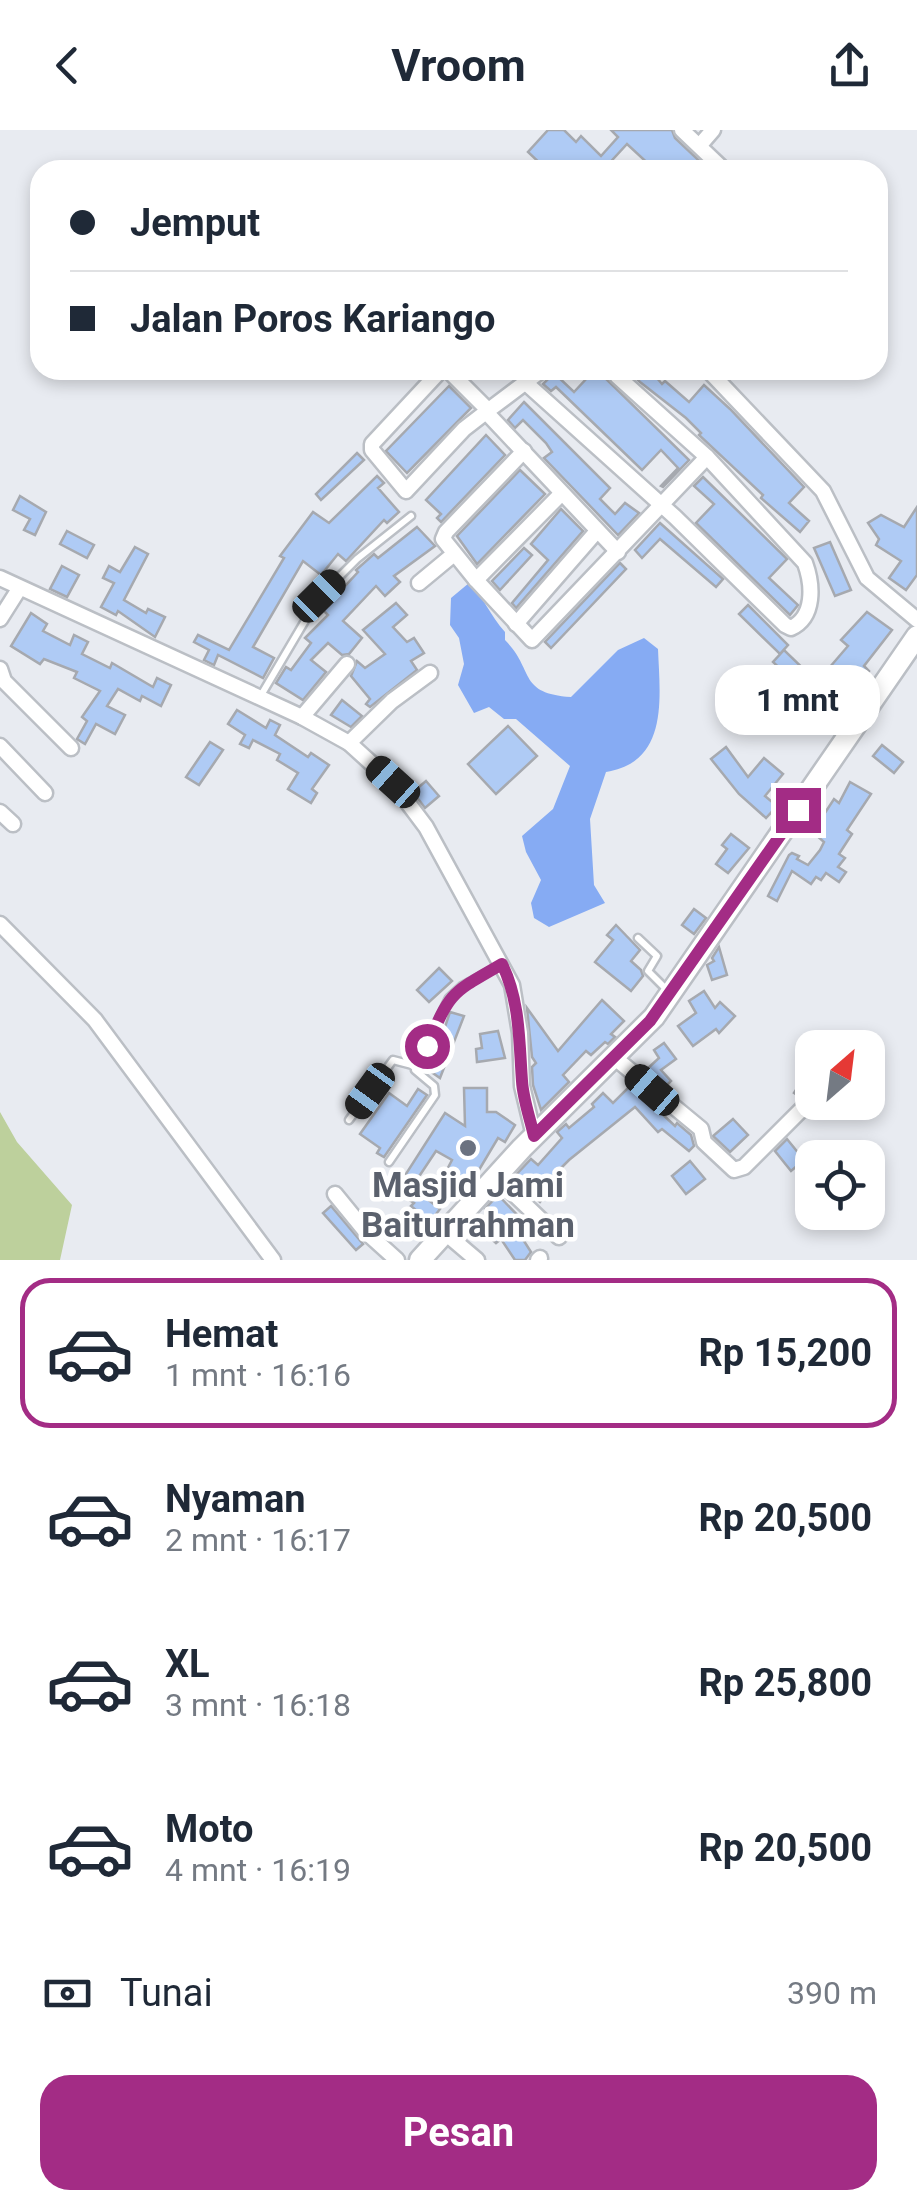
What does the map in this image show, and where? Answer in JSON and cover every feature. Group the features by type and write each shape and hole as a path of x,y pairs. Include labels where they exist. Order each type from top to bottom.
{"main road":[{"path":"420,1260 495,1176 650,1021 917,636"}],"street":[{"path":"682,130 714,160"},
{"path":"700,145 714,130"},
{"path":"435,380 372,444 372,450 406,491 464,429 531,380"},
{"path":"455,380 618,552"},
{"path":"527,384 785,625 791,628 803,622 808,610 810,576 806,563 707,457 625,380"},
{"path":"718,380 823,491 863,573 917,620"},
{"path":"524,451 443,539 530,639 537,638 707,457"},
{"path":"476,580 561,494"},
{"path":"516,624 598,531"},
{"path":"418,583 454,554"},
{"path":"0,578 302,717 349,743 393,782 426,827 512,985 520,1033 522,1086 534,1136"},
{"path":"0,619 20,589"},
{"path":"302,717 346,664"},
{"path":"349,743 392,700 430,673"},
{"path":"2,679 71,748"},
{"path":"0,746 45,792"},
{"path":"0,812 13,824"},
{"path":"0,924 102,1028 273,1260"},
{"path":"615,1058 701,1130 704,1142 731,1169 744,1167 795,1116"},
{"path":"495,1176 558,1237"},
{"path":"336,1194 374,1240 397,1260"},
{"path":"444,1232 476,1260"}],"lane":[{"path":"260,698 319,596 411,516"},
{"path":"638,938 656,956 648,972 650,976 670,993"},
{"path":"390,1162 435,1094 434,1086 416,1066 449,998 462,986 502,964"},
{"path":"349,1120 393,1060 416,1066"}],"green space":[{"path":"0,1112 17,1142 72,1205 60,1260 0,1260"}],"water":[{"path":"469,583 505,632 505,640 529,678 542,691 571,697 618,650 644,638 658,649 659,707 651,742 626,766 606,772 590,819 594,885 605,903 549,927 534,918 531,903 541,880 522,836 553,809 570,766 516,719 504,719 489,707 474,713 458,685 464,664 459,638 450,625 451,598"}],"building":[{"path":"548,130 564,130 576,142 581,136 601,156 618,137 611,130 672,130 675,138 698,160 644,160 627,144 612,160 536,160 528,152"},
{"path":"547,380 561,380 574,392 585,380 607,380 689,460 661,486 678,468 661,450 642,470 556,387 551,391 543,384"},
{"path":"665,381 689,402 704,385 730,409 804,487 789,503 809,521 800,532 761,498 763,495 686,418 640,382"},
{"path":"449,386 471,408 407,473 386,451"},
{"path":"524,402 610,488 600,499 615,514 625,503 639,513 618,535 544,458 552,452 546,443 523,420 515,428 508,420"},
{"path":"486,435 505,455 441,522 437,518 441,514 426,500"},
{"path":"357,453 364,460 321,500 316,494"},
{"path":"520,470 545,494 477,564 457,536"},
{"path":"377,476 384,483 378,488 399,512 387,523 384,520 346,561 338,554 321,575 303,561 253,647 274,658 263,678 218,655 214,665 204,660 209,650 194,642 198,635 229,650 284,558 280,556 313,512 329,523"},
{"path":"703,477 787,559 769,578 798,605 790,615 696,523 714,504 694,486"},
{"path":"20,496 46,512 35,535 24,530 30,519 13,510"},
{"path":"917,507 917,575 906,590 889,578 901,561 876,545 879,539 868,523 881,515 904,527"},
{"path":"561,509 583,531 516,608 512,603 548,560 531,544"},
{"path":"660,523 723,579 716,587 660,539 642,558 635,550"},
{"path":"417,527 435,546 394,576 400,582 385,596 376,586 343,621 362,638 349,654 342,655 328,643 311,660 326,672 303,700 276,683 286,667 291,670 311,643 305,638 328,615 323,610 356,570"},
{"path":"67,531 94,545 87,558 60,544"},
{"path":"830,542 851,590 835,596 814,548"},
{"path":"135,547 148,554 124,600 146,613 148,609 165,617 155,637 118,611 116,615 101,607 114,583 103,578 109,566 120,572"},
{"path":"524,548 532,555 500,590 492,581"},
{"path":"620,563 626,569 551,648 545,642"},
{"path":"62,566 79,575 67,597 50,589"},
{"path":"396,603 407,615 393,627 407,642 414,638 424,653 411,661 417,670 370,707 366,704 370,699 351,676 357,661 365,668 385,654 363,630"},
{"path":"748,605 788,645 780,654 739,614"},
{"path":"867,612 892,630 864,666 869,671 851,693 847,689 815,730 795,712 810,697 773,662 784,650 817,682 848,646 841,640"},
{"path":"31,613 47,624 43,631 70,645 74,635 88,642 82,654 110,668 112,663 153,687 157,678 171,685 161,706 142,696 140,701 118,689 107,706 125,715 115,734 96,724 85,744 77,739 87,721 82,717 100,691 74,678 77,672 44,659 40,664 11,646"},
{"path":"342,700 362,716 351,727 331,715"},
{"path":"237,710 266,728 270,720 280,725 275,735 308,757 311,753 329,765 312,789 317,793 311,803 288,789 298,773 277,760 280,754 253,740 249,748 240,744 245,735 228,724"},
{"path":"508,726 537,756 496,794 468,764"},
{"path":"210,742 223,750 199,785 186,777"},
{"path":"882,745 903,762 894,773 873,756"},
{"path":"726,747 748,777 764,758 783,774 765,796 777,806 766,818 739,794 711,759"},
{"path":"426,781 439,796 425,808 413,792"},
{"path":"850,782 871,794 847,830 852,834 839,854 845,858 838,867 846,872 839,882 826,873 811,884 792,871 777,901 768,896 789,855 799,856 797,859 808,865 820,850 824,842 806,826 814,817 819,822 834,799 839,803"},
{"path":"731,834 749,848 728,873 716,864 727,849 722,845"},
{"path":"694,909 706,918 694,934 682,925"},
{"path":"616,925 640,950 631,961 643,976 631,991 595,962 613,940 607,935"},
{"path":"719,947 727,975 712,980 707,965 714,961"},
{"path":"439,968 452,981 429,1002 417,990"},
{"path":"704,991 715,1008 720,1002 735,1016 719,1033 716,1029 693,1046 678,1026 696,1013 689,1001"},
{"path":"602,1000 624,1021 611,1034 615,1037 608,1044 605,1042 591,1055 586,1051 563,1075 569,1082 541,1110 533,1085 532,1067 536,1063 527,1008 558,1051"},
{"path":"450,1012 464,1016 440,1078 427,1069 434,1060"},
{"path":"498,1031 505,1058 477,1062 476,1049 482,1048 480,1034"},
{"path":"664,1043 676,1059 661,1070 671,1081 666,1086 646,1070 659,1058 654,1050"},
{"path":"631,1085 675,1126 677,1123 691,1135 694,1146 689,1151 662,1129 658,1132 635,1107 552,1177 557,1181 540,1202 513,1178 531,1159 538,1165 562,1138 557,1132 566,1124 569,1128 594,1107 592,1104 603,1093 613,1103"},
{"path":"464,1088 487,1088 487,1112 496,1112 515,1125 505,1142 498,1138 460,1193 440,1183 452,1160 436,1151 412,1187 440,1209 430,1222 411,1206 414,1203 395,1191 445,1113 465,1126"},
{"path":"418,1089 427,1095 384,1157 377,1153 380,1148 360,1134 389,1093 407,1106"},
{"path":"733,1119 748,1135 730,1152 713,1136"},
{"path":"787,1139 795,1149 795,1168 791,1171 775,1151"},
{"path":"690,1161 705,1179 686,1194 672,1176"},
{"path":"498,1195 526,1224 517,1230 531,1252 525,1260 515,1260 501,1239 496,1243 485,1233 498,1220 485,1209"},
{"path":"331,1206 363,1244 356,1250 323,1213"}],"place":[{"name":"Masjid Jami Baiturrahman","path":"468,1148"}],"route":[{"path":"427,1046 449,998 462,986 502,964 512,985 520,1033 522,1086 534,1136 650,1021 798,810"}]}
